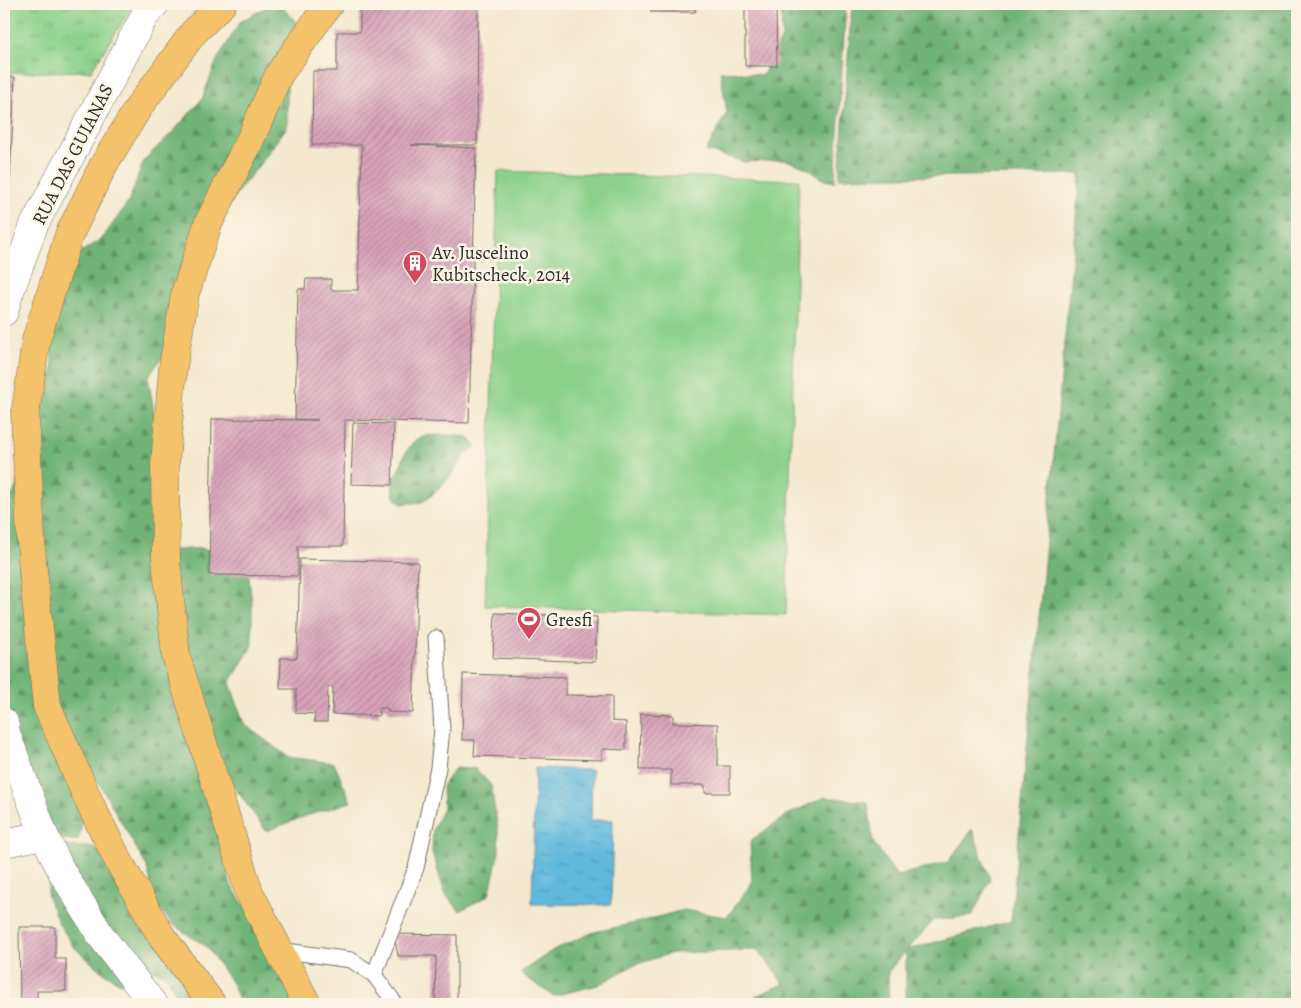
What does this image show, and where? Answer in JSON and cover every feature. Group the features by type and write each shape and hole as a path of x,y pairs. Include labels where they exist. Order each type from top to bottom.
{"main road":[{"path":"212,1004 162,937 118,860 91,806 47,706 32,560 25,415 36,340 69,235 104,164 140,106 194,32 222,4"},
{"path":"307,1004 249,892 176,656 166,560 165,464 173,367 186,294 208,224 252,138 279,74 329,4"}],"street":[{"name":"RUA DAS GUIANAS","path":"4,312 34,226 144,17 155,4"},
{"path":"4,722 7,736 44,836 62,872 101,936 153,1004"},
{"path":"4,853 4,843 44,836"}],"lane":[{"path":"374,975 416,868 438,768 442,729 436,638"},
{"path":"279,950 351,960 374,975 392,998 394,1004"}],"green space":[{"path":"4,4 134,4 91,71 4,73"},
{"path":"271,4 279,4 306,32 287,86 287,127 213,226 173,343 148,377 163,464 165,551 201,548 247,563 252,603 252,646 230,683 244,724 288,757 334,763 351,802 266,831 240,795 209,764 220,843 231,885 262,933 298,1004 241,1004 232,983 207,947 172,924 159,908 147,867 73,738 85,811 78,841 56,838 7,716 4,704 4,553 11,549 4,547 4,500 13,495 27,456 33,415 53,369 49,331 76,255 102,239 129,201 144,160 174,131 202,99 217,60 240,22"},
{"path":"781,4 846,4 835,182 824,180 807,168 786,160 745,162 706,151 727,112 720,71 763,75 782,38"},
{"path":"852,4 1297,4 1297,1004 906,1004 906,951 888,972 889,1004 738,1004 784,984 758,950 672,953 634,965 598,985 553,996 520,973 553,950 594,932 683,910 727,917 752,883 750,841 787,815 825,797 868,802 873,842 897,876 948,862 972,829 990,879 972,916 934,920 907,950 1011,921 1080,174 839,178"},
{"path":"498,171 799,180 786,615 485,606"},
{"path":"446,435 468,437 476,446 467,453 447,480 431,496 422,502 401,504 394,497 392,485 405,454 412,443 423,436"},
{"path":"455,768 476,769 491,785 498,830 499,852 489,895 460,911 445,894 432,852 433,829 443,808 442,786"},
{"path":"58,846 94,847 110,864 160,941 226,1004 182,1004 166,976 147,967 120,983 101,971 74,947 59,924 47,895 51,870"}],"water":[{"path":"535,768 592,770 591,820 613,820 611,905 532,904"}],"building":[{"path":"365,4 478,4 477,145 411,145 476,148 469,423 345,420 343,546 298,546 298,576 209,575 212,419 318,420 295,419 298,289 305,289 306,279 331,279 331,290 358,290 362,145 312,145 313,71 337,71 337,32 360,32 360,9"},
{"path":"651,4 695,4 695,12 651,12"},
{"path":"745,4 776,4 777,66 745,66"},
{"path":"4,77 15,77 9,198 4,198"},
{"path":"353,423 394,424 392,485 351,484"},
{"path":"300,559 418,562 413,713 388,712 388,708 379,708 379,716 332,714 333,687 328,687 327,722 314,722 315,714 296,713 296,689 280,689 281,658 297,658"},
{"path":"495,613 597,617 595,662 493,658"},
{"name":"Gresfi","path":"463,674 566,677 566,695 612,696 612,721 626,722 626,750 602,749 602,760 474,756 475,740 462,740"},
{"path":"641,714 673,715 673,723 718,724 718,766 730,766 730,793 705,793 705,785 671,785 671,770 640,770"},
{"path":"19,927 55,927 55,959 66,959 66,991 37,991 37,1004 20,1004"},
{"path":"394,934 457,935 457,1004 435,1004 436,956 398,956"}],"place":[{"name":"Av. Juscelino Kubitscheck, 2014","path":"415,284"},
{"name":"Gresfi","path":"529,640"}]}
